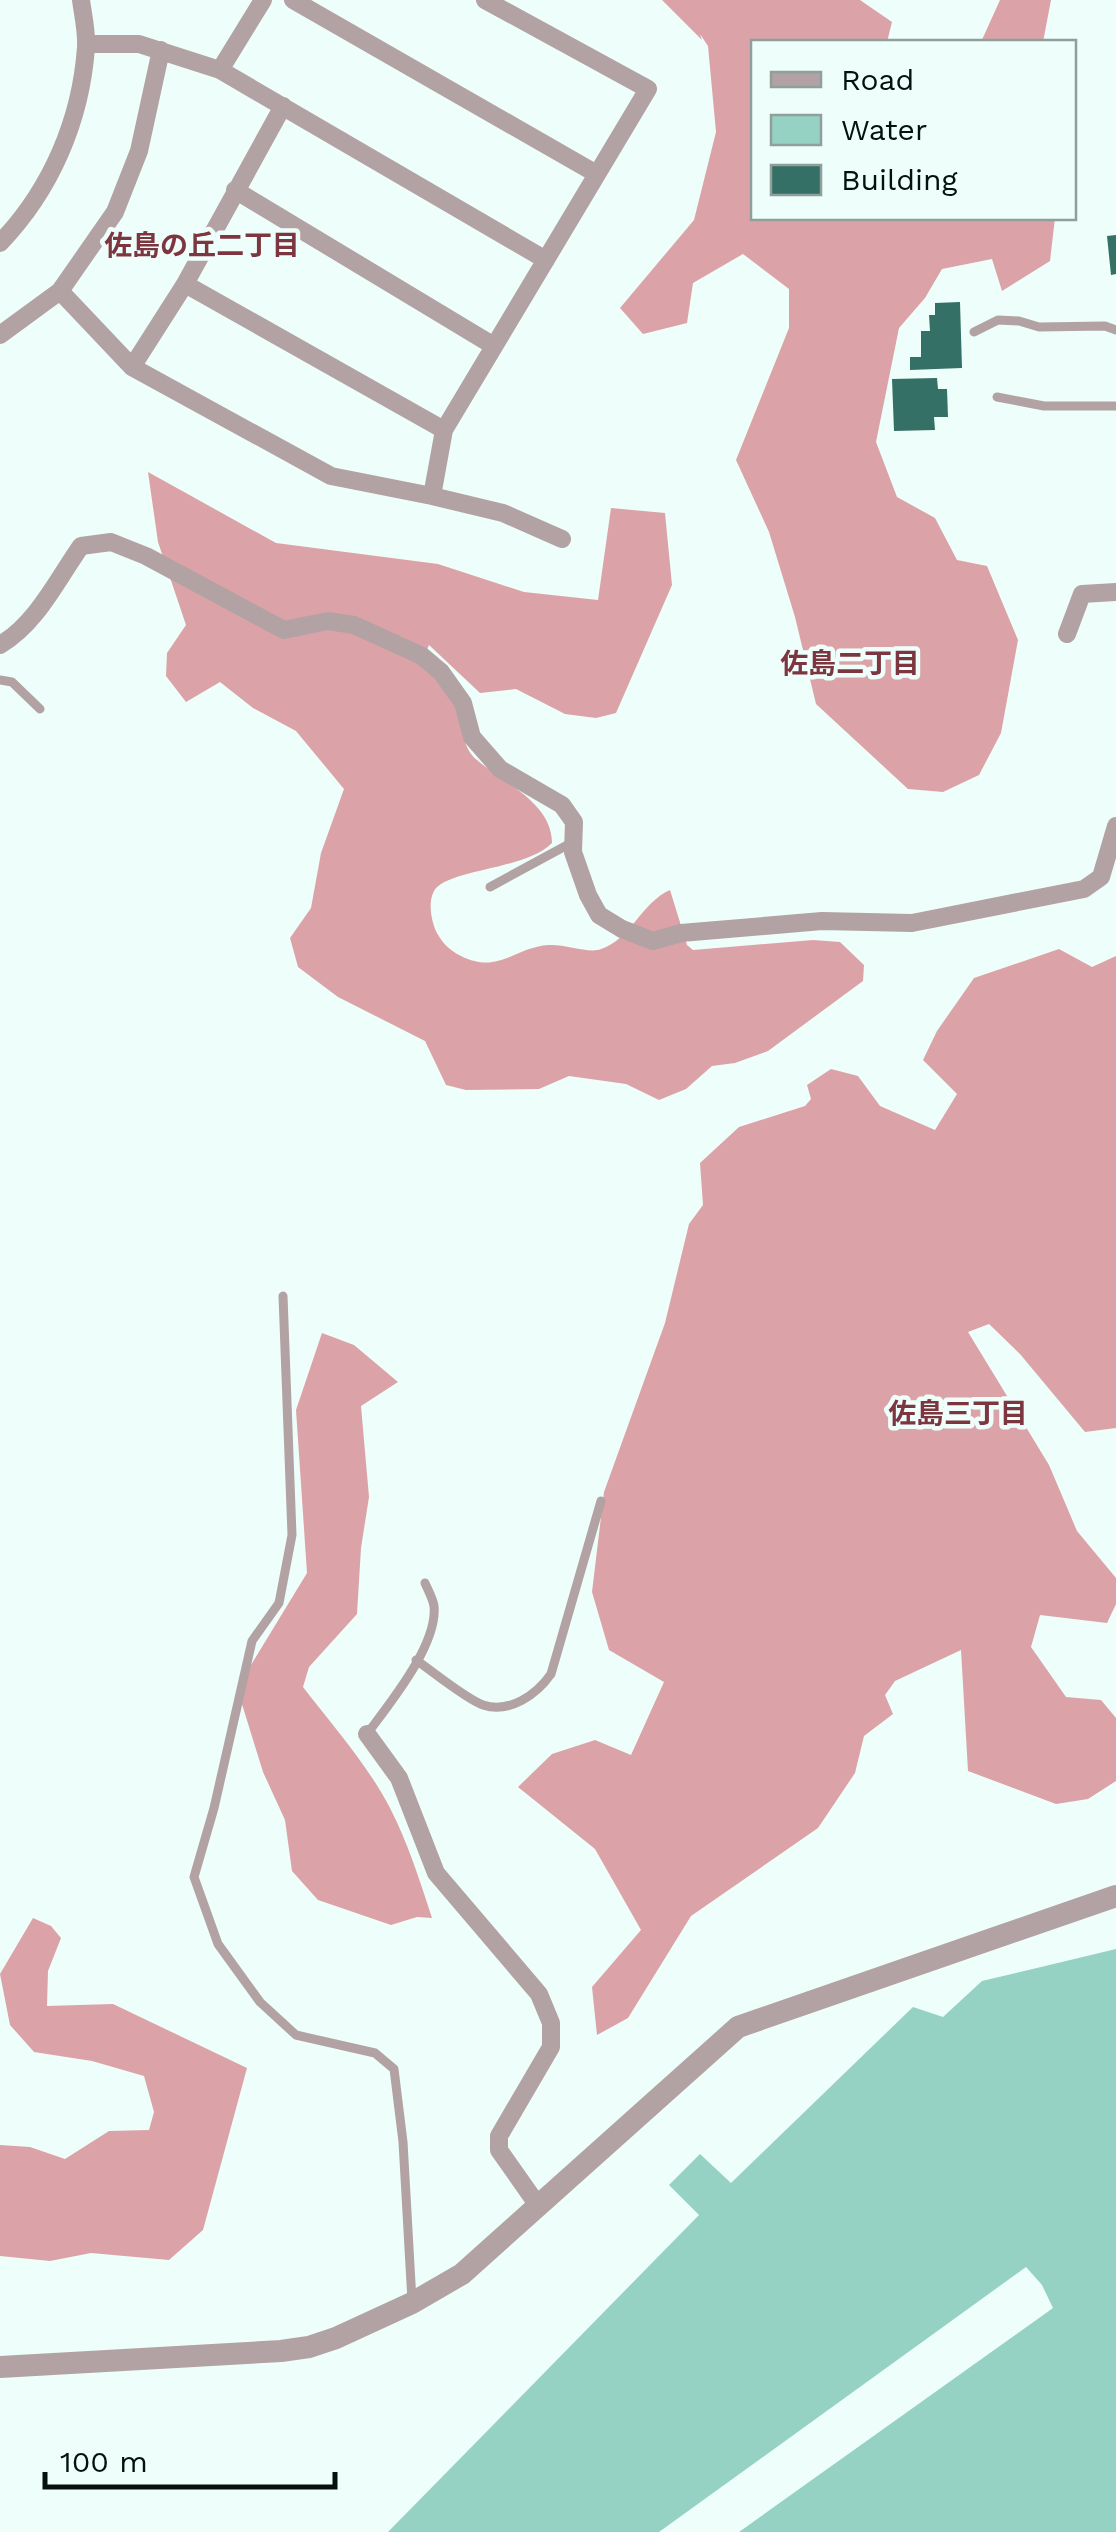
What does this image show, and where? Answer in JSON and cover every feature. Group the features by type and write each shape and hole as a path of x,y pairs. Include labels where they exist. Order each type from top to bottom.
{"street":[{"path":"0,243 50,178 76,109 86,44 81,0"},
{"path":"220,70 263,0"},
{"path":"293,0 595,173"},
{"path":"432,496 444,430 648,89 486,0"},
{"path":"86,44 139,44 220,70 546,260"},
{"path":"0,335 60,291 114,212 139,151 161,50"},
{"path":"132,367 185,284 283,106"},
{"path":"235,190 494,346"},
{"path":"185,284 444,430"},
{"path":"60,291 132,367 332,476 503,512 562,539"},
{"path":"0,645 13,638 35,615 81,546 110,542 146,556 284,630 328,620 354,625 422,656 441,672 463,703 472,737 500,769 562,804 574,822 573,852 599,915 652,941 681,933 822,922 912,924 1084,889 1101,877 1116,826"},
{"path":"1067,634 1082,594 1116,592"},
{"path":"367,1734 399,1778 436,1873 539,1994 551,2023 551,2046 500,2136 499,2150 539,2208"},
{"path":"0,2367 309,2347 412,2303 480,2260 738,2027 1116,1896"}],"lane":[{"path":"974,332 998,320 1019,321 1039,328 1104,326 1116,330"},
{"path":"996,396 1044,406 1116,406"},
{"path":"0,680 12,682 40,708"},
{"path":"490,887 574,842"},
{"path":"283,1296 292,1535 279,1603 252,1640 214,1808 194,1877 218,1944 260,2002 296,2034 375,2053 394,2069 403,2142 412,2303"},
{"path":"416,1660 484,1706 504,1705 538,1692 551,1674 600,1501"},
{"path":"367,1734 428,1639 434,1606 425,1584"}],"shaded area":[{"path":"662,0 860,0 892,22 888,40 751,40 751,220 1055,220 1050,261 1002,291 992,259 942,269 925,298 899,328 876,442 897,497 935,518 957,560 987,566 1018,640 1001,733 979,775 943,792 908,789 816,704 769,532 736,460 789,328 789,289 743,254 693,283 687,323 643,334 620,308 694,220 716,132 708,46 700,34 702,40"},
{"path":"1000,0 1051,0 1043,40 982,40"},
{"path":"148,472 276,543 438,564 524,592 598,600 611,508 665,513 672,585 616,713 596,718 565,714 516,689 480,693 429,645 424,657 454,703 468,750 535,805 550,829 552,843 524,859 442,884 431,900 435,929 449,948 461,956 486,963 549,945 596,950 620,938 651,903 670,890 687,945 693,950 813,940 840,942 864,965 863,981 768,1051 735,1063 712,1066 686,1089 659,1100 626,1084 569,1076 539,1089 466,1090 446,1085 425,1041 338,997 298,967 290,938 311,908 321,853 344,789 296,731 253,708 220,682 186,702 166,676 167,653 186,625 158,542"},
{"path":"1059,949 1092,967 1116,956 1116,1428 1085,1432 1020,1354 989,1324 968,1332 1049,1465 1077,1531 1116,1578 1116,1604 1107,1623 1040,1615 1031,1647 1066,1697 1101,1700 1116,1718 1116,1781 1088,1799 1056,1804 968,1771 961,1650 895,1681 885,1695 893,1714 864,1736 855,1773 818,1828 691,1916 628,2018 597,2035 592,1987 641,1930 595,1849 518,1787 552,1754 595,1740 631,1755 664,1682 609,1650 592,1592 604,1492 665,1323 689,1224 703,1205 700,1163 739,1127 805,1106 811,1099 807,1085 831,1069 858,1076 880,1106 935,1130 957,1094 923,1060 937,1031 974,978"},
{"path":"322,1333 354,1345 398,1382 361,1406 369,1497 357,1614 309,1667 303,1687 381,1792 413,1862 432,1918 417,1917 391,1925 318,1900 292,1871 285,1820 263,1772 237,1688 307,1573 296,1410"},
{"path":"33,1918 51,1926 61,1938 48,1971 47,2006 113,2004 247,2068 203,2230 169,2260 91,2253 50,2261 0,2256 0,2145 30,2147 65,2159 109,2131 149,2130 154,2112 144,2076 92,2061 34,2052 10,2025 0,1974"}],"water":[{"path":"1116,1949 1116,2532 388,2532 699,2215 669,2185 700,2154 731,2183 913,2007 943,2017 982,1981"}],"pier":[{"path":"1026,2267 1042,2285 1053,2308 739,2532 659,2532"}],"building":[{"path":"1116,235 1116,274 1111,275 1107,236"},
{"path":"960,302 962,368 910,370 910,357 921,357 921,331 930,331 929,315 935,315 935,303"},
{"path":"937,378 938,389 947,389 948,417 934,417 935,430 894,431 892,379"}],"district":[{"name":"佐島の丘二丁目","path":"202,245"},
{"name":"佐島二丁目","path":"850,663"},
{"name":"佐島三丁目","path":"958,1413"}]}
